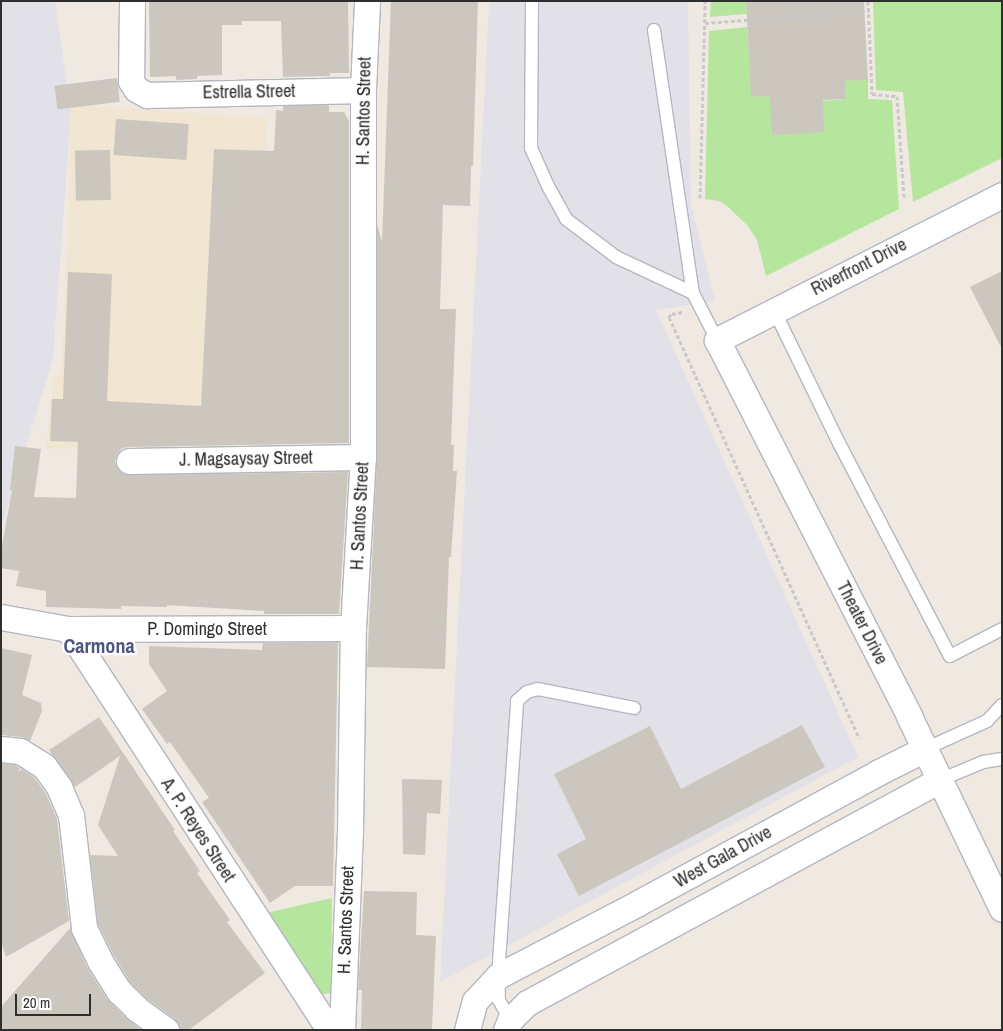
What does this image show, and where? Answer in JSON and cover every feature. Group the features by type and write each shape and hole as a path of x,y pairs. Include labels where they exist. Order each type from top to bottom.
{"street":[{"name":"Estrella Street","path":"132,1 132,81 136,90 147,95 363,90"},
{"name":"H. Santos Street","path":"342,1030 350,833 353,628 363,457 363,90 367,1"},
{"name":"Riverfront Drive","path":"717,340 1002,195"},
{"name":"Theater Drive","path":"717,340 926,749 1002,908"},
{"name":"J. Magsaysay Street","path":"129,461 363,457"},
{"name":"P. Domingo Street","path":"1,617 68,629 353,628"},
{"name":"A. P. Reyes Street","path":"68,629 329,1030"},
{"path":"1,749 20,750 44,766 59,787 71,815 84,928 100,961 119,991 137,1009 166,1030"},
{"name":"West Gala Drive","path":"468,1030 476,1001 498,976 717,861 877,773 926,749"},
{"name":"West Gala Drive","path":"508,1025 527,1003 734,893 940,780"},
{"path":"717,861 734,893"},
{"path":"638,903 655,935"}],"lane":[{"path":"532,1 531,148 548,186 566,219 616,257 693,293"},
{"path":"654,30 693,293 717,340"},
{"path":"774,310 839,443 950,656 1002,629"},
{"path":"508,1025 499,1000 498,976 517,701 527,692 538,689 634,708"},
{"name":"West Gala Drive","path":"926,749 987,721 1002,705"},
{"name":"West Gala Drive","path":"940,780 984,762 1002,759"}],"path":[{"path":"700,205 705,1"},
{"path":"868,1 872,94 897,96 904,197"},
{"path":"704,23 868,11"},
{"path":"702,309 671,314 669,317 859,738"}],"shaded area":[{"path":"1,1 55,1 71,112 53,359 1,528"},
{"path":"489,1 688,1 691,204 715,301 656,310 858,757 440,982"},
{"path":"71,104 267,118 254,364 265,387 262,454 46,448 54,378 61,373 68,229"}],"green space":[{"path":"711,1 746,1 747,14 710,17"},
{"path":"873,1 1002,1 1002,158 913,202 903,92 876,90"},
{"path":"747,27 752,97 770,96 823,101 846,99 845,81 868,80 868,99 892,100 899,209 766,276 757,240 748,226 727,206 719,201 705,199 709,31"},
{"path":"332,898 331,993 316,995 266,913"}],"building":[{"path":"149,1 348,1 349,73 330,73 330,76 283,77 281,21 242,21 242,25 222,25 222,75 197,76 197,79 176,80 176,76 150,77"},
{"path":"391,1 478,1 470,206 443,205 440,309 456,309 451,445 454,445 453,471 457,471 451,557 449,557 445,669 367,667 377,457 377,224 382,242"},
{"path":"746,1 864,1 868,80 845,81 846,99 823,100 824,132 772,135 770,96 751,97"},
{"path":"117,78 120,102 57,109 54,86"},
{"path":"329,105 329,112 344,112 349,121 349,443 129,447 122,448 117,454 115,462 122,473 129,475 348,472 339,614 264,614 264,611 167,605 167,607 121,606 121,609 46,607 46,591 16,586 19,571 1,568 1,551 12,490 10,490 15,446 41,449 34,497 76,498 78,442 50,441 52,399 63,399 68,272 112,274 107,401 201,406 214,149 274,151 276,110 283,111 283,106"},
{"path":"116,119 189,124 186,160 113,155"},
{"path":"110,150 111,200 76,201 75,151"},
{"path":"1002,271 1002,349 970,287"},
{"path":"338,642 333,886 295,886 270,903 202,802 209,798 170,742 167,744 142,709 167,691 149,664 149,646 262,650 263,643"},
{"path":"1,648 32,655 22,695 41,703 42,711 30,741 22,737 1,735"},
{"path":"99,717 175,830 173,831 200,871 197,873 230,920 227,922 265,973 189,1030 180,1030 175,1019 146,998 130,982 98,924 90,855 118,856 98,825 120,756 75,787 49,750"},
{"path":"802,725 825,767 579,896 557,854 586,839 554,774 650,726 681,789"},
{"path":"1,763 15,765 20,768 18,772 22,769 34,777 46,794 57,819 69,921 6,957 1,942"},
{"path":"402,779 442,780 440,814 427,813 425,855 403,854"},
{"path":"364,891 417,892 416,935 436,936 432,1030 361,1030 362,990 358,990"},
{"path":"70,928 87,967 107,999 141,1030 1,1030 1,1007"}],"district":[{"name":"Carmona","path":"99,645"}]}
